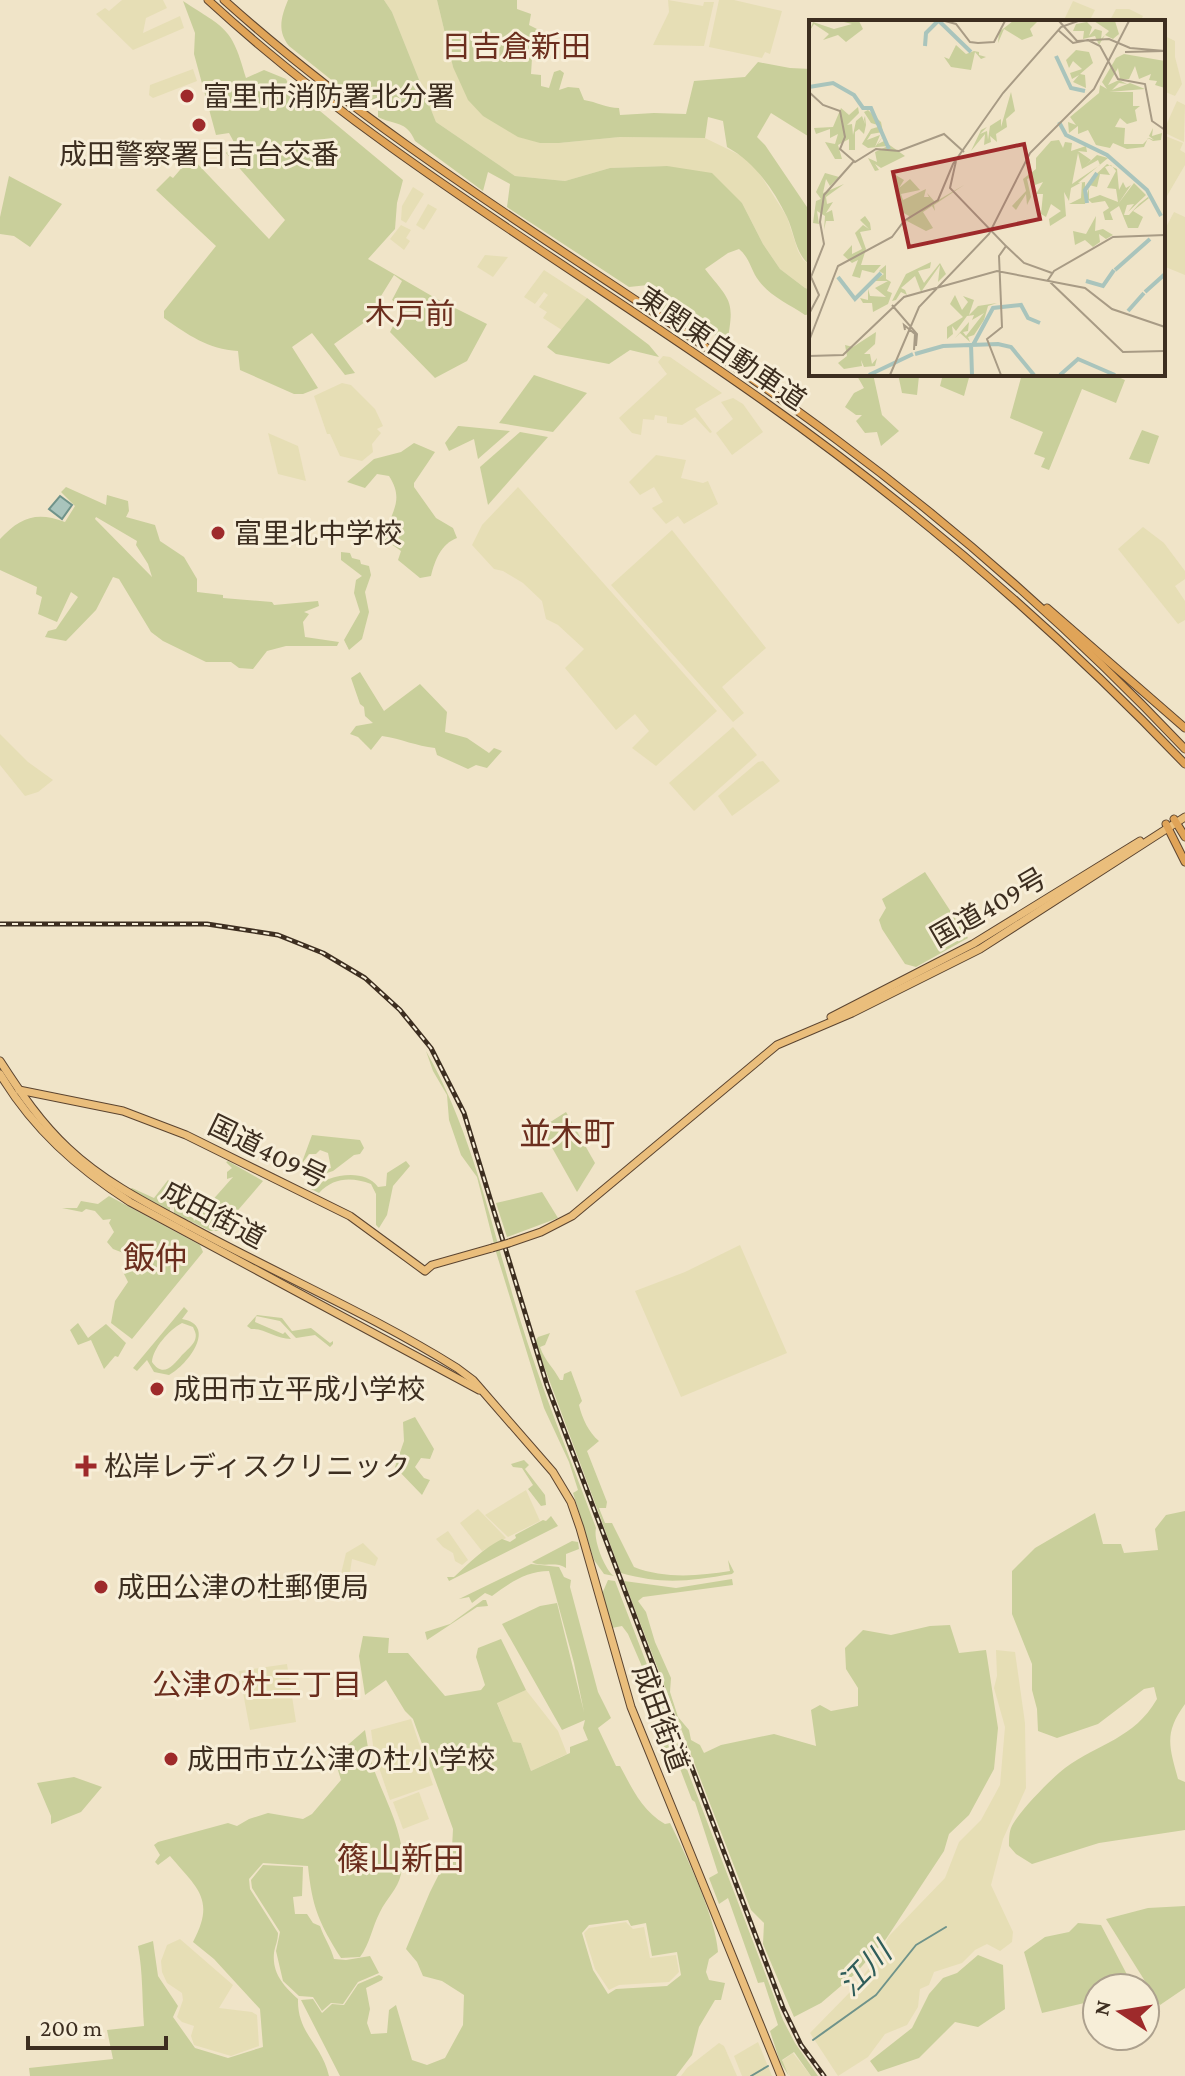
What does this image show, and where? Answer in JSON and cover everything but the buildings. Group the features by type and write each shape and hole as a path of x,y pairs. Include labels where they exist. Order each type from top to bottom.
{"highway":[{"name":"東関東自動車道","path":"208,0 266,53 418,168 752,393 888,494 960,551 1045,626 1185,764"},
{"name":"東関東自動車道","path":"224,0 285,54 364,115 527,230 836,439 1025,594 1185,749"},
{"path":"1025,594 1060,618 1185,728"},
{"name":"国道409号","path":"8,1087 123,1111 186,1135 350,1216 425,1271 432,1265 541,1232 572,1216 770,1050 980,949 1185,814"},
{"path":"1175,821 1185,837"},
{"path":"1167,826 1185,862"},
{"name":"成田街道","path":"0,1061 19,1090 67,1147 102,1176 194,1229 442,1359 473,1380 553,1472 571,1502 631,1707 781,2076"},
{"name":"成田街道","path":"0,1074 58,1149 98,1182 481,1391"}],"shaded area":[{"path":"122,0 163,0 167,8 146,18 143,33 180,16 184,28 133,50 96,14 105,8 109,11"},
{"path":"384,0 437,0 453,67 559,143 620,137 705,138 746,158 758,171 787,217 798,251 809,264 809,289 780,269 742,203 667,166 610,168 565,181 515,176 436,122 392,12"},
{"path":"668,0 703,6 704,2 714,2 704,46 653,45 669,12"},
{"path":"719,0 734,0 782,11 770,54 765,52 762,58 709,47"},
{"path":"1073,1 1095,10 1090,20 1064,20"},
{"path":"1116,9 1129,9 1143,16 1141,20 1110,20"},
{"path":"1165,36 1175,41 1175,57 1182,84 1175,96 1165,92"},
{"path":"193,69 197,81 153,98 149,95 150,85"},
{"path":"1177,101 1185,105 1184,142 1165,133"},
{"path":"1165,136 1183,143 1180,150 1185,153 1185,165 1165,199"},
{"path":"413,187 424,194 406,223 401,220 402,206"},
{"path":"428,204 437,209 424,230 416,225"},
{"path":"1174,212 1185,217 1185,275 1165,267 1165,229"},
{"path":"401,225 411,230 406,238 410,241 404,250 390,239"},
{"path":"485,255 508,257 493,277 477,267"},
{"path":"544,270 587,298 562,330 543,318 547,312 539,307 548,295 544,292 535,304 524,297"},
{"path":"663,356 670,357 722,393 695,409 712,432 695,417 682,425 667,423 667,417 655,415 654,420 643,419 641,435 632,433 619,418 667,374 658,362"},
{"path":"342,383 351,385 375,409 383,426 377,429 381,433 372,444 373,452 362,461 340,456 330,434 327,434 314,396"},
{"path":"733,398 743,404 763,432 732,455 716,433 733,419 721,402"},
{"path":"268,433 298,446 306,481 278,474"},
{"path":"656,455 686,460 681,478 703,483 708,481 718,504 684,524 678,516 666,524 652,508 663,502 654,487 640,495 629,482"},
{"path":"518,487 717,711 656,766 632,748 649,731 635,714 616,730 565,668 584,649 558,625 546,619 542,601 523,583 494,569 472,545 482,525"},
{"path":"1143,527 1164,543 1185,571 1185,579 1175,586 1185,601 1185,620 1178,624 1118,549"},
{"path":"672,530 766,648 722,687 744,713 733,722 611,585"},
{"path":"733,727 757,755 694,811 669,783"},
{"path":"0,734 28,762 53,780 38,792 25,796 0,765"},
{"path":"763,761 780,781 732,816 718,796"},
{"path":"740,1245 787,1353 681,1397 635,1291 685,1272"},
{"path":"526,1490 540,1521 508,1537 485,1515"},
{"path":"478,1509 506,1538 482,1551 460,1523"},
{"path":"448,1531 468,1560 462,1565 436,1539"},
{"path":"363,1543 378,1558 375,1566 352,1559 349,1579 340,1578 346,1553"},
{"path":"996,1650 1015,1652 1025,1723 1026,1788 1003,1839 991,1885 1013,1932 1012,1942 1000,1951 987,1944 975,1950 962,1963 934,1972 929,1985 920,1989 918,2007 907,2025 885,2034 868,2057 838,2076 810,2033 852,1990 877,1958 889,1936 945,1878 959,1842 981,1820 1000,1785 1005,1727 994,1688"},
{"path":"287,1664 296,1722 250,1730 239,1671"},
{"path":"526,1690 558,1731 567,1754 531,1771 521,1743 513,1743 497,1702"},
{"path":"411,1719 433,1785 390,1800 374,1753 371,1730"},
{"path":"419,1792 429,1819 403,1829 393,1802"},
{"path":"626,1922 633,1929 644,1927 650,1958 676,1955 679,1972 669,1982 619,1985 609,1990 595,1969 584,1933 589,1928"},
{"path":"180,1939 233,1985 219,2008 257,2015 259,2046 231,2056 194,2045 191,2036 194,2026 177,2017 183,2000 182,1993 167,1983 162,1972 161,1961 167,1945"},
{"path":"758,2042 772,2076 742,2076 734,2056"},
{"path":"719,2043 724,2046 737,2076 681,2076 687,2068"},
{"path":"793,2053 811,2076 790,2076 782,2061"}],"green space":[{"path":"288,0 384,0 392,12 436,122 515,176 565,181 610,168 667,166 712,173 742,203 780,269 809,289 809,314 805,315 769,291 739,249 705,269 729,302 731,318 727,343 710,332 691,329 656,307 648,285 629,287 507,207 510,184 488,172 483,191 415,141 404,127 378,117 378,104 354,98 289,46 281,24"},
{"path":"437,0 517,0 517,9 531,14 529,25 551,36 529,43 531,74 541,75 541,86 549,88 554,72 560,70 564,73 559,90 579,88 584,100 619,108 620,115 686,114 694,81 745,77 758,62 809,69 809,137 771,113 757,137 809,210 809,264 798,250 787,217 769,186 746,160 727,147 723,121 708,117 705,138 620,137 540,143 518,137 483,116 468,100 453,67"},
{"path":"183,1 225,31 236,48 246,78 264,70 286,79 295,100 320,111 403,180 395,229 368,259 487,324 467,361 435,378 390,332 403,307 392,300 402,281 394,275 365,322 334,344 355,373 345,375 312,333 292,347 318,388 303,394 294,394 240,370 238,351 208,344 164,318 164,311 216,246 156,190 170,176 173,178 191,157 269,239 285,220 226,153 235,144 229,133 216,135 194,54 195,33"},
{"path":"9,176 62,204 30,247 14,236 0,234 0,217"},
{"path":"587,298 649,345 659,357 630,350 609,364 556,354 547,347"},
{"path":"534,375 587,393 553,432 499,423"},
{"path":"857,376 873,376 882,415 899,431 881,446 877,432 865,433 856,421 862,415 856,415 845,407 854,393 864,388"},
{"path":"898,376 919,376 917,395 902,393"},
{"path":"942,376 969,376 964,396 940,386"},
{"path":"1021,376 1116,376 1125,380 1116,403 1082,389 1049,470 1041,467 1045,458 1034,454 1043,432 1010,418"},
{"path":"458,426 510,431 478,459 474,439 449,451 445,443"},
{"path":"1142,430 1159,436 1149,464 1129,459"},
{"path":"520,432 548,437 488,505 480,467"},
{"path":"414,443 435,452 414,487 436,518 453,528 457,538 440,553 431,576 420,578 398,560 401,551 384,539 396,501 389,476 377,474 365,488 347,482 374,459 401,452"},
{"path":"66,487 106,505 107,495 128,501 126,517 155,525 160,541 184,557 197,579 197,592 223,595 223,598 272,602 274,605 318,601 319,606 304,612 309,614 303,622 305,637 339,642 337,646 286,646 267,651 253,669 239,668 231,662 206,662 151,632 119,579 113,577 96,610 66,641 45,637 48,631 56,629 78,597 71,592 57,622 38,614 42,597 36,594 37,587 0,570 0,539 30,518 46,517 65,522 75,506 61,492","holes":["96,517 137,541 136,545 152,577"]},
{"path":"341,552 350,553 352,558 369,566 371,575 365,592 369,612 362,639 349,650 344,640 360,612 354,593 356,580 362,576 341,560"},
{"path":"360,672 384,711 420,684 447,712 445,732 467,738 489,753 494,748 502,751 487,768 476,765 468,769 437,755 435,748 389,737 382,736 371,750 358,737 350,734 356,726 373,723 365,716 351,678"},
{"path":"925,872 968,938 916,967 905,964 879,920 886,908 882,899"},
{"path":"426,1051 442,1082 469,1147 528,1343 596,1528 600,1554 614,1576 604,1574 594,1560 573,1493 578,1490 569,1462 544,1408 496,1252 477,1177 461,1155 449,1120 447,1095"},
{"path":"566,1112 595,1163 577,1192 541,1128"},
{"path":"312,1135 360,1140 364,1148 360,1154 333,1171 312,1178 310,1175 331,1168 328,1153 320,1150 309,1154 301,1165"},
{"path":"228,1161 263,1181 220,1231 210,1231 174,1213 174,1206 193,1217 194,1221 233,1177 227,1179 227,1172 232,1168"},
{"path":"406,1161 410,1166 393,1186 387,1215 379,1228 376,1225 376,1194 371,1184 344,1180 331,1184 319,1193 311,1189 326,1180 345,1175 364,1177 378,1187 386,1186 387,1173"},
{"path":"168,1180 166,1193 170,1211 130,1189 154,1198"},
{"path":"542,1192 558,1218 507,1237 496,1203"},
{"path":"109,1196 200,1245 203,1252 132,1339 111,1323 115,1301 128,1282 124,1274 128,1272 126,1265 129,1260 126,1254 113,1249 107,1242 114,1232 109,1223 111,1219 103,1220 95,1211 62,1208 77,1208 81,1201 98,1204"},
{"path":"184,1307 188,1311 182,1319 193,1323 199,1337 184,1363 169,1375 154,1372 147,1360 137,1371 133,1368","holes":["182,1323 193,1327 196,1338 189,1348 168,1369 156,1367 153,1357 167,1335"]},
{"path":"256,1316 255,1322 283,1334 285,1332 291,1339 251,1329 247,1326"},
{"path":"256,1316 282,1318 292,1331 311,1328 330,1343 333,1341 333,1344 330,1347 315,1335 296,1338 280,1321"},
{"path":"78,1323 88,1338 106,1324 126,1343 118,1357 115,1356 104,1369 91,1340 78,1345 70,1330"},
{"path":"550,1333 545,1345 540,1347 560,1380 571,1371 582,1401 579,1405 582,1415 599,1441 587,1451 607,1502 606,1508 599,1508 605,1523 612,1523 634,1567 669,1575 694,1575 730,1571 728,1560 734,1572 732,1574 676,1581 621,1573 535,1342 538,1337"},
{"path":"415,1417 434,1449 430,1459 421,1458 415,1467 424,1478 430,1480 422,1495 395,1467 404,1441 403,1422"},
{"path":"524,1460 529,1465 525,1469 545,1495 546,1505 541,1506 528,1489 533,1485 522,1468 511,1464"},
{"path":"1185,1511 1185,1704 1174,1723 1170,1740 1178,1779 1185,1782 1185,1830 1099,1843 1032,1864 1009,1846 1011,1828 1020,1814 1059,1773 1127,1732 1157,1699 1154,1687 1144,1689 1098,1724 1057,1738 1038,1731 1032,1664 1012,1614 1012,1571 1035,1548 1095,1513 1103,1544 1121,1544 1124,1553 1158,1550 1155,1529 1166,1515"},
{"path":"551,1516 558,1526 449,1581 447,1577 454,1577 495,1543 502,1539 510,1542 516,1538 515,1535"},
{"path":"572,1541 578,1542 579,1549 566,1554 566,1568 532,1562"},
{"path":"531,1564 559,1567 564,1577 571,1580 570,1587 598,1692 611,1718 598,1728 616,1766 620,1766 644,1806 657,1819 665,1824 670,1823 699,1887 716,1938 718,1952 709,1959 706,1972 709,1980 725,1983 721,2000 715,2000 699,2027 692,2055 676,2076 340,2076 301,2000 313,1999 322,2013 332,2004 344,2005 358,1984 379,1975 383,1977 366,1988 370,2009 367,2023 371,2034 387,2033 389,2010 396,2005 412,2060 427,2065 445,2058 463,2025 464,1995 442,1981 423,1976 406,1949 452,1848 453,1829 413,1719 386,1680 365,1695 359,1656 363,1636 389,1638 388,1653 408,1653 445,1696 481,1690 485,1685 476,1657 478,1648 501,1639 526,1690 497,1703 513,1742 521,1743 531,1771 570,1753 570,1747 588,1740 583,1728 585,1720 562,1730 502,1624 540,1606 557,1603 584,1712 574,1663 549,1571 526,1575 492,1596 485,1593 472,1603 469,1597 459,1599","holes":["628,1920 631,1926 646,1923 652,1956 677,1952 681,1975 667,1986 616,1989 608,1994 593,1970 582,1933 589,1925"]},
{"path":"732,1579 733,1585 643,1597 638,1601 646,1612 671,1678 670,1692 678,1717 689,1730 691,1740 700,1745 704,1753 721,1745 774,1734 816,1746 811,1710 820,1705 831,1711 858,1706 858,1688 846,1669 845,1648 863,1630 891,1635 950,1625 959,1653 986,1650 998,1728 994,1769 969,1815 949,1834 944,1851 886,1939 855,1974 821,2003 794,2017 763,1944 764,1923 751,1910 624,1581 676,1588"},
{"path":"608,1580 615,1581 783,2020 818,2076 811,2076 794,2052 782,2060 789,2076 780,2062 770,2031 778,2025 764,1982 758,1983 728,1898 719,1904 709,1878 718,1873 695,1802 679,1766 673,1764 664,1752 658,1731 662,1728 650,1694 653,1692 628,1634 622,1626 612,1628 602,1594"},
{"path":"483,1600 488,1606 477,1607 427,1640 425,1632 450,1624"},
{"path":"365,1730 371,1761 398,1831 402,1860 397,1884 380,1912 360,1957 341,1958 333,1946 314,1904 308,1866 263,1863 249,1879 250,1889 278,1933 274,1953 277,1973 298,1999 301,2021 329,2076 30,2076 29,2068 113,2059 107,2030 144,2026 138,1946 153,1941 158,1976 178,2006 173,2017 195,2048 228,2058 263,2047 260,2009 214,1959 193,1942 203,1915 200,1895 170,1856 158,1865 155,1862 160,1855 154,1845 228,1823 237,1826 268,1813 303,1819 312,1814 341,1780 334,1757"},
{"path":"74,1777 102,1787 81,1812 51,1824 51,1816 37,1783"},
{"path":"263,1865 303,1867 302,1896 293,1897 295,1914 307,1914 313,1923 320,1926 334,1959 370,1956 379,1973 358,1982 343,2004 331,2003 322,2011 313,1997 299,1996 283,1981 276,1951 280,1932 252,1888 251,1880"},
{"path":"1185,1906 1185,1988 1161,2004 1161,1972 1139,1972 1106,1919 1148,1908"},
{"path":"1078,1923 1101,1925 1126,1972 1081,1972 1081,2004 1042,2013 1024,1952 1045,1937 1069,1932"},
{"path":"978,1955 1003,1965 1005,2009 978,2027 955,2022 919,2058 878,2072 870,2061 912,2028 929,1994 943,1978 957,1973"}],"water":[{"path":"60,496 72,505 62,519 49,509"}],"waterway":[{"name":"江川","path":"813,2040 876,1995 916,1945 946,1927"},
{"name":"江川","path":"751,2076 768,2066"}],"railway":[{"path":"0,924 207,924 278,935 323,953 365,978 400,1010 431,1048 464,1113 547,1385 783,2008 801,2045 824,2076"}],"place":[{"name":"富里市消防署北分署","path":"187,96"},
{"name":"成田警察署日吉台交番","path":"199,125"},
{"name":"富里北中学校","path":"218,533"},
{"name":"成田市立平成小学校","path":"157,1389"},
{"name":"松岸レディスクリニック","path":"86,1466"},
{"name":"成田公津の杜郵便局","path":"101,1587"},
{"name":"成田市立公津の杜小学校","path":"171,1759"}],"district":[{"name":"日吉倉新田","path":"516,47"},
{"name":"木戸前","path":"410,314"},
{"name":"並木町","path":"567,1134"},
{"name":"飯仲","path":"155,1258"},
{"name":"公津の杜三丁目","path":"257,1685"},
{"name":"篠山新田","path":"401,1859"}]}
